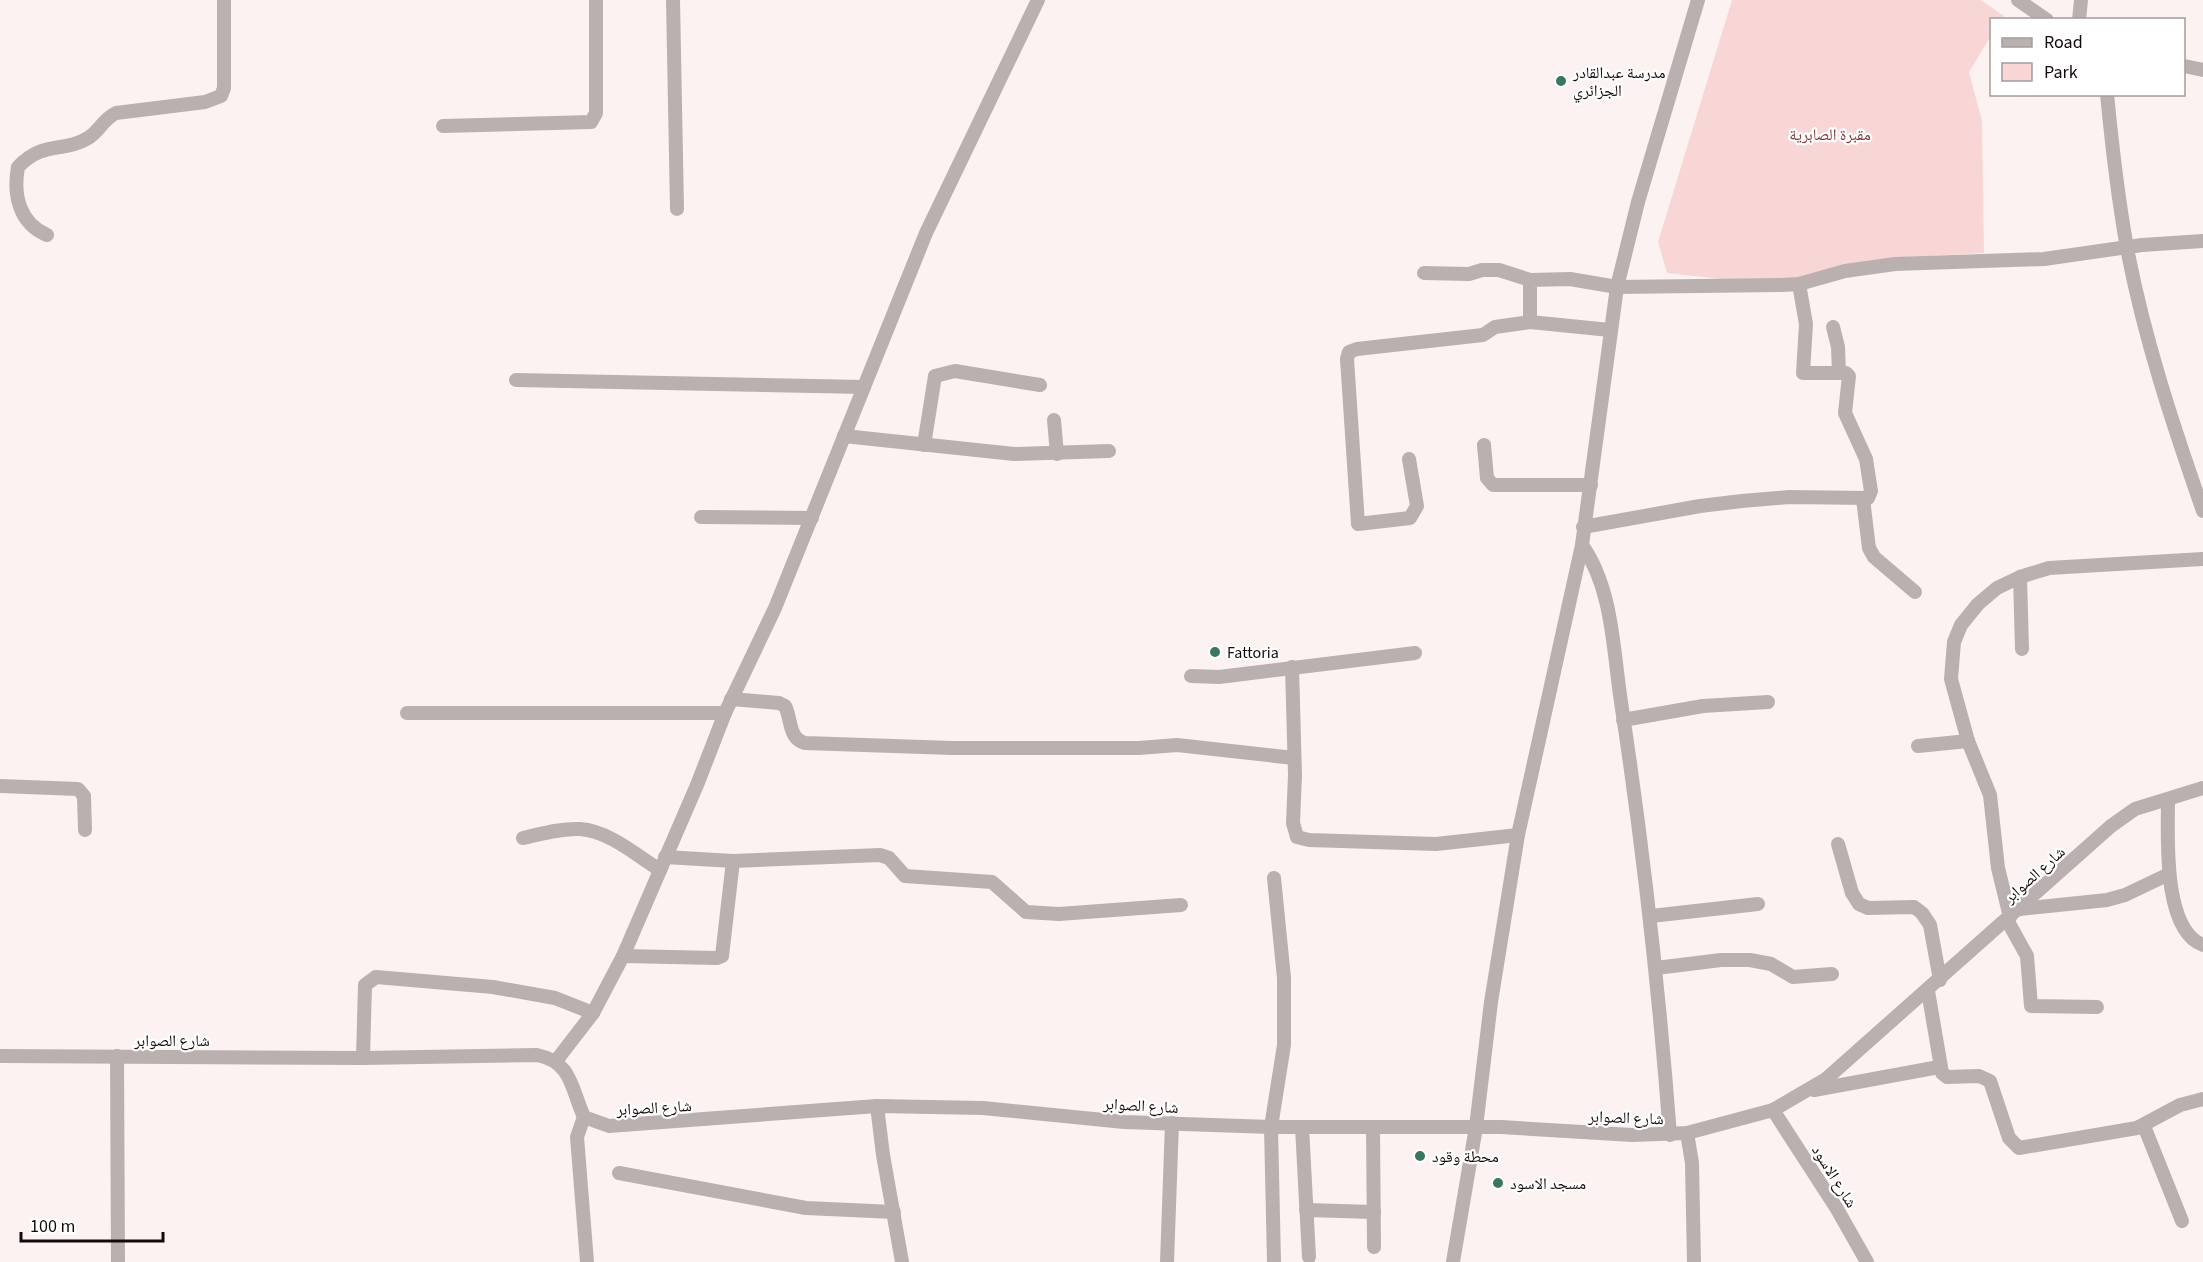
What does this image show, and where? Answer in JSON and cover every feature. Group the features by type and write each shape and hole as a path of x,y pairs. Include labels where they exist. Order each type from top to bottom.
{"street":[{"path":"47,235 27,221 21,210 16,178 18,167 36,153 90,137 107,117 116,113 205,102 221,96 224,88 224,0"},
{"path":"443,126 591,122 596,112 597,0"},
{"path":"673,0 676,209"},
{"path":"587,1262 577,1137 584,1117 570,1078 556,1061 593,1013 623,956 698,785 731,699 776,608 926,233 1038,0"},
{"path":"1453,1262 1476,1127 1491,1002 1518,836 1582,545 1617,287 1641,191 1698,0"},
{"path":"2018,0 2044,18"},
{"path":"2079,18 2081,0"},
{"path":"2185,66 2203,70"},
{"path":"2107,96 2127,248 2173,426 2203,511"},
{"path":"1424,273 1469,274 1482,270 1499,270 1530,280 1570,279 1617,287 1799,284 1845,272 1895,264 2006,261 2203,241"},
{"path":"1530,280 1530,322"},
{"path":"1583,527 1700,506 1742,501 1797,497 1868,498 1871,490 1866,459 1858,439 1846,421 1849,376 1839,373 1803,373 1806,324 1799,284"},
{"path":"1409,459 1417,506 1410,518 1358,524 1347,359 1349,352 1357,349 1483,334 1495,327 1530,322 1610,330"},
{"path":"1833,327 1838,347 1839,373"},
{"path":"924,444 934,376 955,371 1040,385"},
{"path":"516,380 864,387"},
{"path":"1054,420 1057,454"},
{"path":"844,436 1014,454 1057,454 1109,450"},
{"path":"1484,445 1487,478 1493,485 1591,485"},
{"path":"1863,499 1869,548 1874,557 1915,592"},
{"path":"701,517 812,518"},
{"path":"1582,545 1600,575 1623,720 1651,916 1670,1135"},
{"path":"2097,1007 2031,1006 2027,957 1998,868 1990,795 1968,741 1951,679 1953,642 1961,625 1978,604 1997,588 2020,577 2071,565 2203,559"},
{"path":"2020,577 2022,649"},
{"path":"1191,676 1219,677 1415,653"},
{"path":"1292,667 1293,823 1297,837 1436,844 1518,836"},
{"path":"731,699 779,703 785,706 793,735 797,741 805,743 952,748 1177,746 1294,758"},
{"path":"1623,720 1703,706 1768,702"},
{"path":"407,713 453,711 491,715 725,713"},
{"path":"1918,746 1968,741"},
{"path":"0,786 78,789 84,796 85,830"},
{"name":"شارع الصوابر","path":"584,1117 609,1126 627,1126 877,1106 983,1108 1124,1122 1271,1127 1476,1127 1670,1135 1687,1133 1773,1110 1809,1090 1928,991 2110,826 2135,809 2203,788"},
{"path":"2168,799 2169,874 2172,896 2191,937 2203,945"},
{"path":"523,838 572,829 591,830 662,864 880,855 889,858 905,876 992,882 1026,912 1059,914 1181,905"},
{"path":"1838,844 1852,893 1859,904 1868,908 1914,908 1922,913 1930,925 1940,980"},
{"path":"623,956 717,958 722,956 733,861"},
{"path":"2012,915 2107,900 2133,892 2169,874"},
{"path":"1274,878 1284,978 1284,1045 1271,1127 1274,1262"},
{"path":"1651,916 1758,904"},
{"path":"1656,968 1721,960 1750,960 1771,964 1793,977 1832,974"},
{"path":"363,1058 365,985 376,977 493,987 555,998 593,1013"},
{"path":"1928,991 1939,1067 1947,1077 1979,1076 1990,1081 2009,1138 2019,1148 2144,1126 2180,1105 2203,1099"},
{"name":"شارع الصوابر","path":"0,1056 363,1058 537,1055 556,1061"},
{"path":"117,1056 118,1262"},
{"path":"1809,1090 1939,1067"},
{"path":"877,1106 884,1167 902,1262"},
{"name":"شارع الاسود","path":"1773,1110 1837,1209 1867,1262"},
{"path":"1167,1262 1172,1123"},
{"path":"2144,1126 2182,1221"},
{"path":"1302,1127 1309,1257"},
{"path":"1373,1127 1374,1247"},
{"path":"1687,1133 1692,1163 1694,1262"},
{"path":"619,1173 806,1208 894,1212"},
{"path":"1306,1210 1374,1212"}],"green space":[{"name":"مقبرة الصابرية","path":"1732,0 1981,0 2004,16 1990,18 1990,38 1969,72 1982,121 1984,253 1909,257 1785,286 1667,273 1658,242"}],"place":[{"name":"مدرسة عبدالقادر الجزائري","path":"1561,81"},
{"name":"Fattoria","path":"1215,652"},
{"name":"محطة وقود","path":"1420,1156"},
{"name":"مسجد الاسود","path":"1498,1183"}]}
